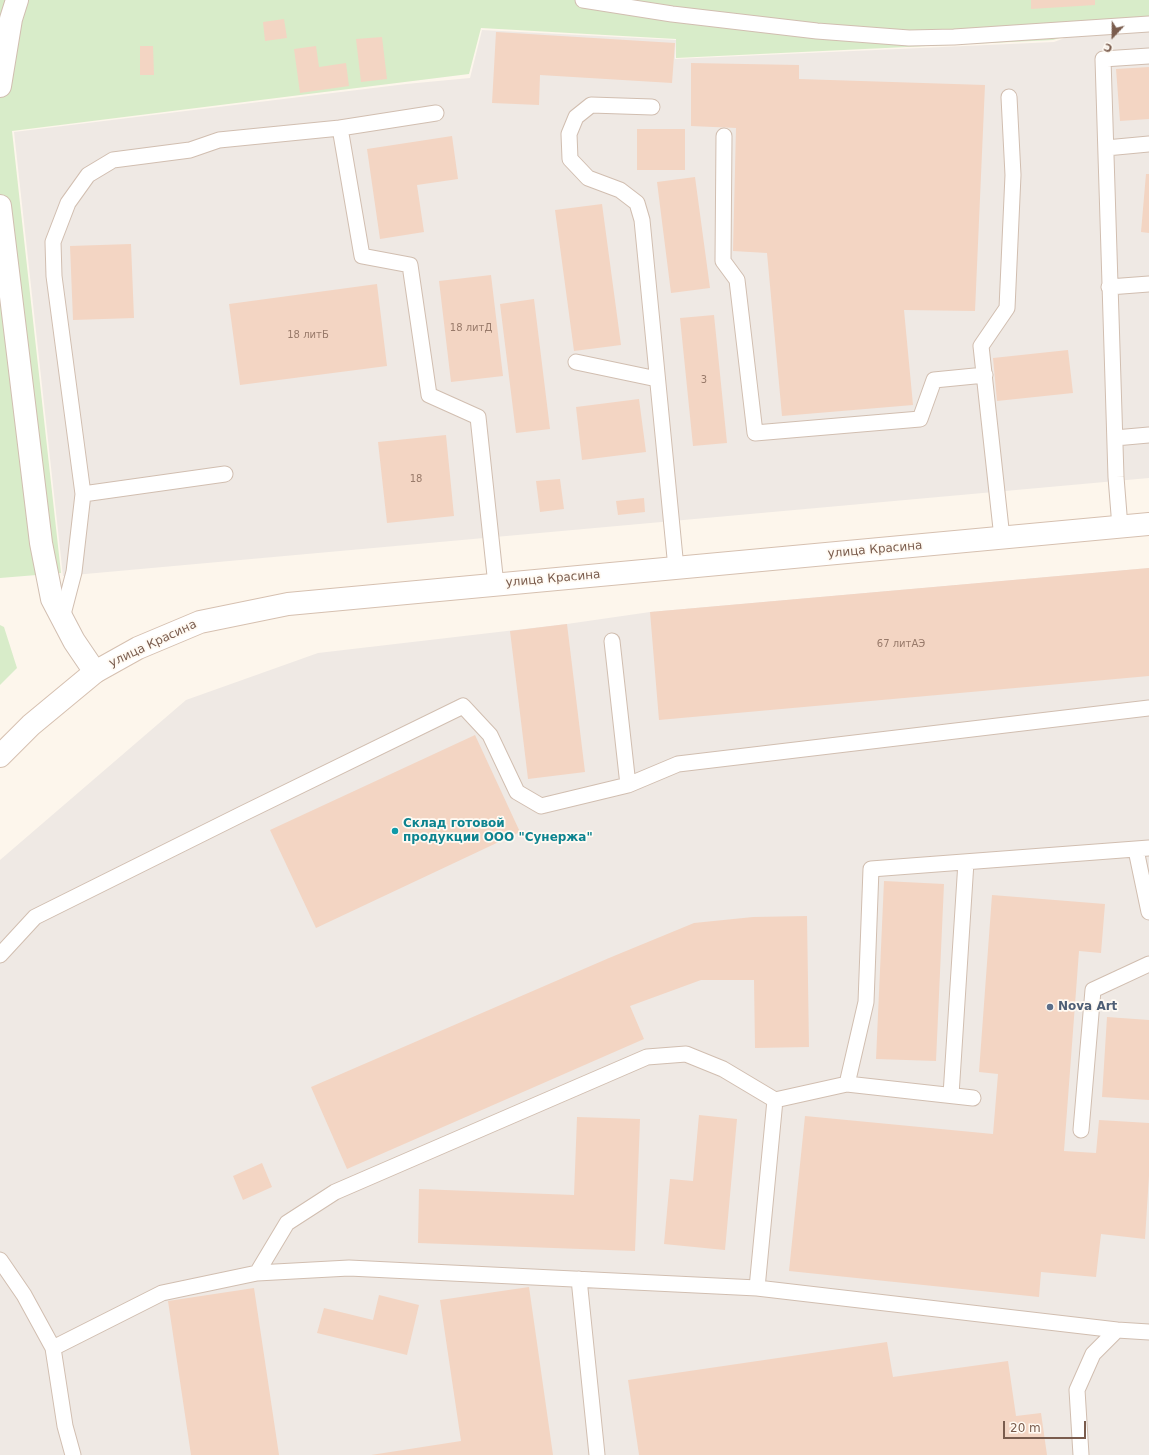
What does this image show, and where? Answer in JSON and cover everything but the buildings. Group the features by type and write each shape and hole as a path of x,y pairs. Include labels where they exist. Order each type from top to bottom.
{"main road":[{"path":"0,86 11,18 17,0"},
{"path":"0,206 41,542 52,599 74,641 95,672"},
{"name":"улица Красина","path":"0,756 31,725 95,672 138,648 200,622 288,604 1149,524"}],"lane":[{"path":"583,0 672,14 817,31 909,38 954,37 1149,24"},
{"path":"1120,527 1109,287 1103,59 1149,56"},
{"path":"1002,538 981,346 1007,308 1013,175 1009,97"},
{"path":"652,107 591,105 576,117 570,134 570,159 588,178 620,190 637,203 642,220 676,568"},
{"path":"62,618 74,572 83,494 54,276 53,242 68,203 88,175 113,160 190,150 219,140 340,128 436,113"},
{"path":"340,128 362,256 410,265 429,394 478,418 496,585"},
{"path":"724,136 723,261 737,280 755,433 920,420 934,380 985,376"},
{"path":"1106,148 1149,144"},
{"path":"1109,287 1149,284"},
{"path":"576,362 658,379"},
{"path":"1115,438 1149,435"},
{"path":"83,494 225,474"},
{"path":"612,641 628,785"},
{"path":"0,955 35,917 249,810 463,706 490,735 517,792 541,806 628,785 678,764 1149,708"},
{"path":"847,1084 866,1002 871,869 1142,849 1149,912"},
{"path":"951,1095 966,862"},
{"path":"1081,1130 1093,990 1149,964"},
{"path":"257,1273 286,1223 335,1192 648,1057 686,1054 723,1069 775,1100 847,1084 973,1098"},
{"path":"757,1288 775,1100"},
{"path":"0,1260 24,1295 53,1348 65,1426 73,1455"},
{"path":"53,1348 162,1293 257,1273 348,1268 757,1288 1117,1330 1149,1332"},
{"path":"579,1279 596,1455"},
{"path":"1081,1455 1077,1390 1093,1354 1117,1330"}],"shaded area":[{"path":"482,30 676,40 675,59 1054,42 1075,34 1149,31 1149,478 63,576 14,132 406,84 470,78"},
{"path":"1149,568 1149,1455 0,1455 0,860 186,700 318,653 567,624 650,612"}],"green space":[{"path":"0,0 1149,0 1149,29 1075,33 1053,40 676,58 676,39 481,28 469,74 12,131 61,573 0,578"},
{"path":"0,625 4,627 17,668 0,685"}],"place":[{"name":"Склад готовой продукции ООО \"Сунержа\"","path":"395,831"},
{"name":"Nova Art","path":"1050,1007"}]}
